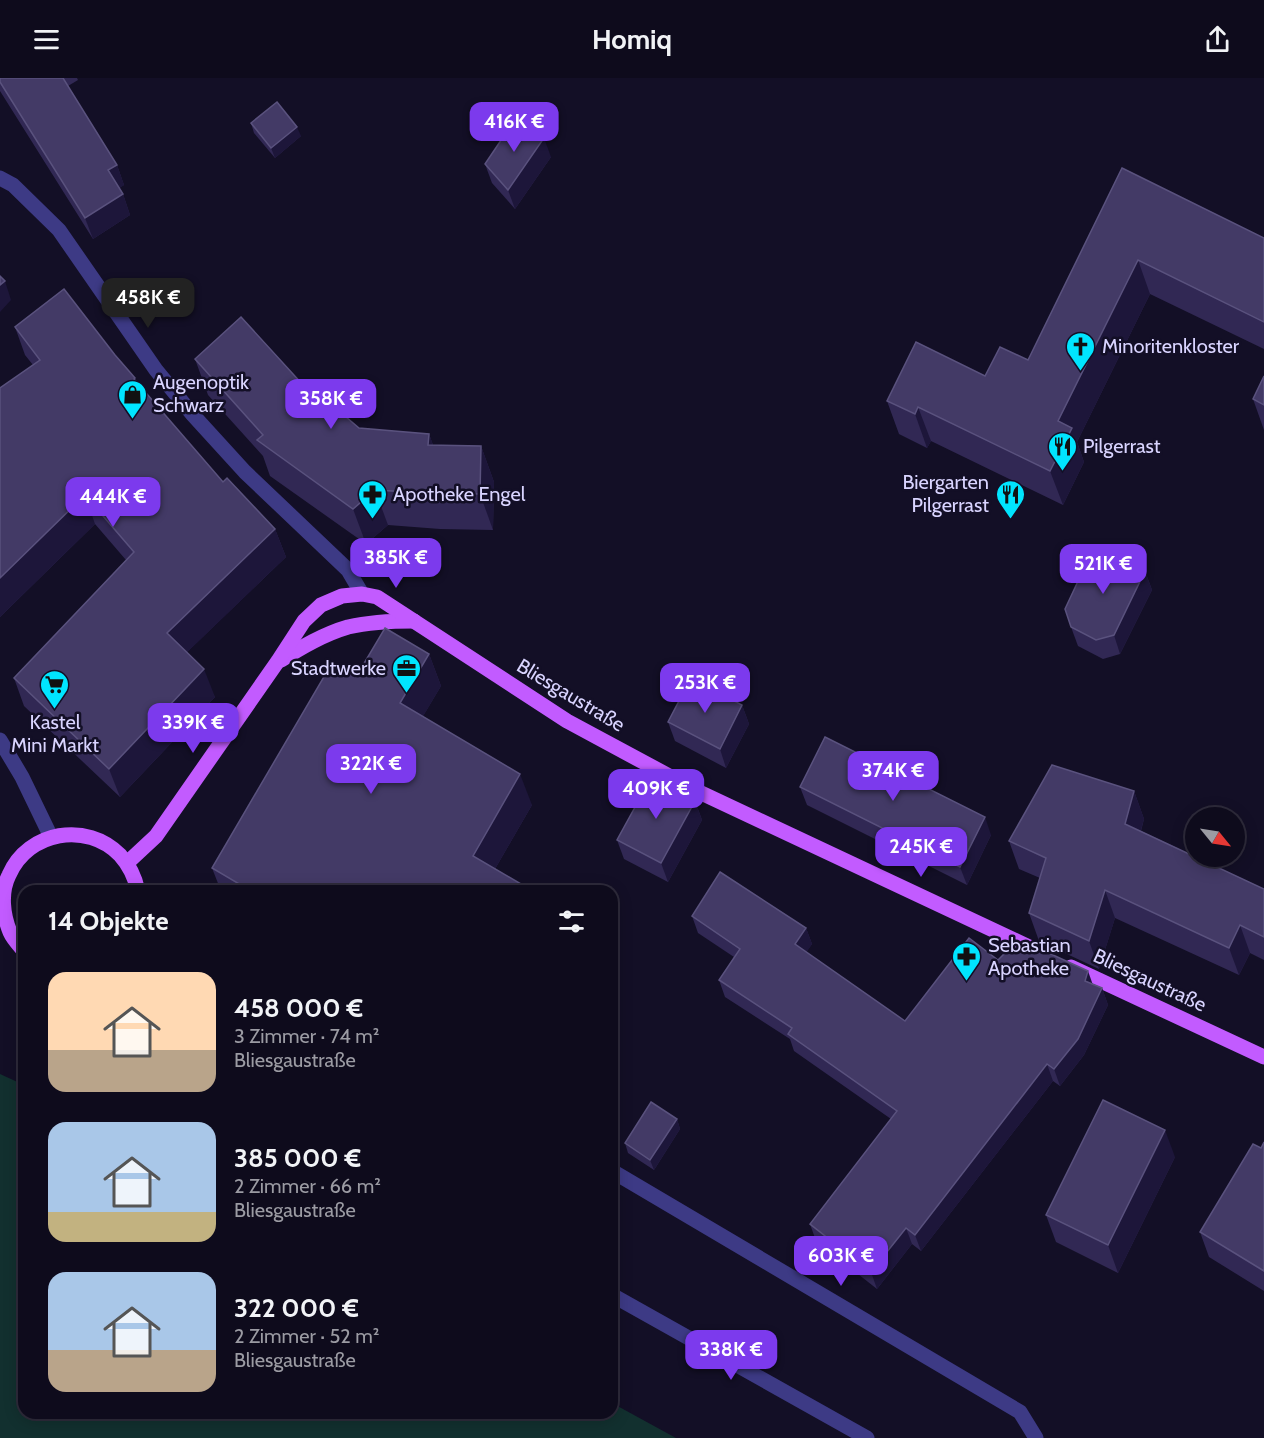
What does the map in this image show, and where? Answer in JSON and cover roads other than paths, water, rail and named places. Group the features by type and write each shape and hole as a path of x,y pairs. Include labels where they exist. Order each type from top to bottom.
{"main road":[{"name":"Bliesgaustraße","path":"362,594 377,597 567,722 697,792 1264,1057"},
{"path":"127,863 156,836 304,621 321,605 342,596 362,594"},
{"path":"278,661 314,641 348,627 380,622 414,621"},
{"path":"18,943 11,934 2,912 3,893 9,874 19,858 34,845 51,837 73,834 94,837 112,848 127,863 137,885"}],"street":[{"path":"0,178 13,185 59,230 156,370 193,415 245,472 348,570 362,594"},
{"path":"0,741 22,777 51,837"},
{"path":"618,1175 1020,1412 1036,1438"},
{"path":"618,1298 867,1438"}],"place":[{"name":"Minoritenkloster","path":"1081,372"},
{"name":"Augenoptik Schwarz","path":"132,420"},
{"name":"Pilgerrast","path":"1062,472"},
{"name":"Apotheke Engel","path":"372,520"},
{"name":"Biergarten Pilgerrast","path":"1010,520"},
{"name":"Stadtwerke","path":"407,694"},
{"name":"Kastel Mini Markt","path":"55,710"},
{"name":"Sebastian Apotheke","path":"967,982"}]}
